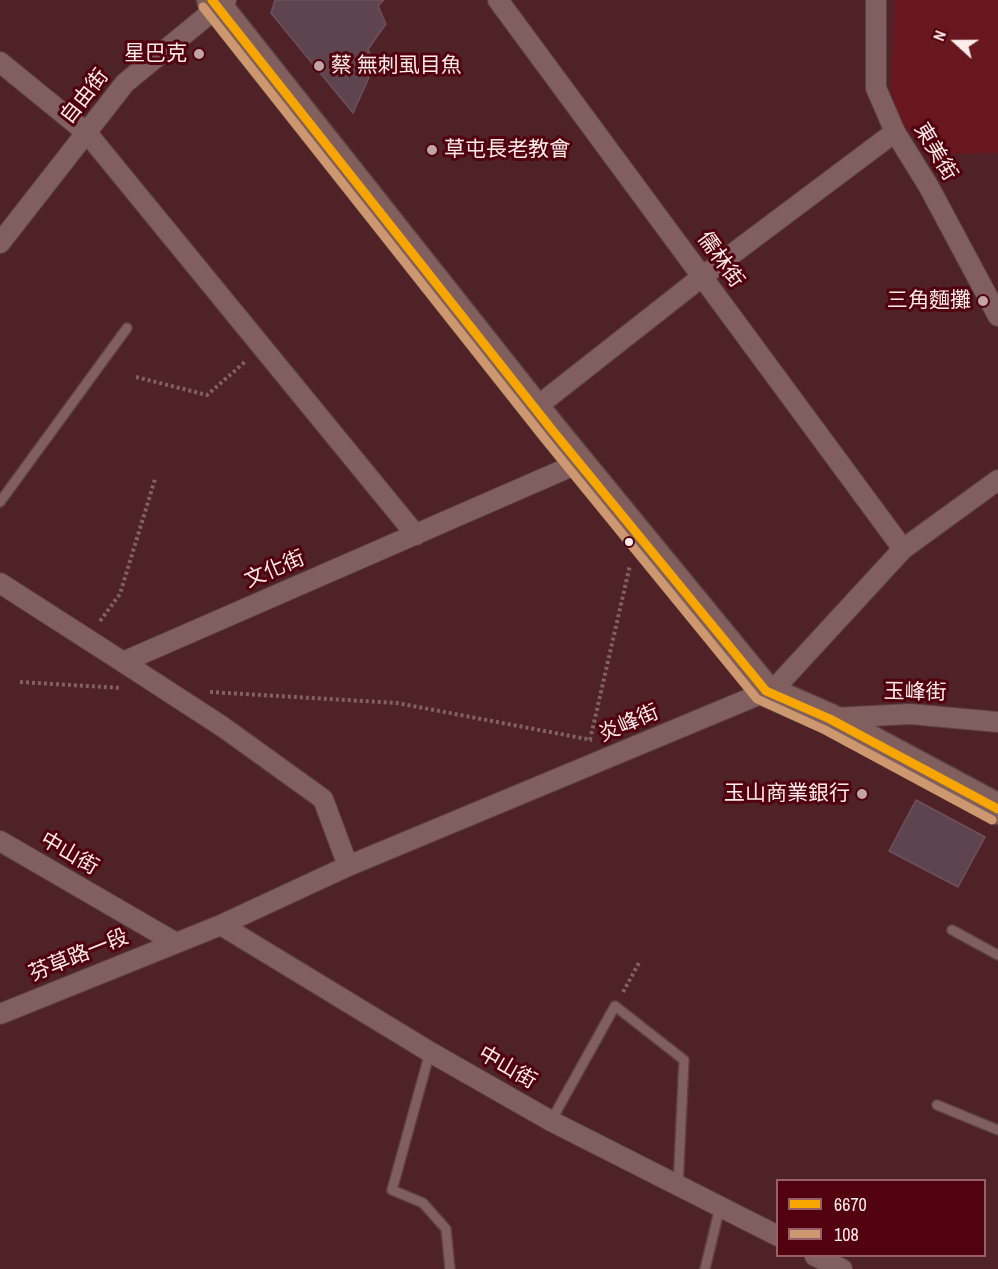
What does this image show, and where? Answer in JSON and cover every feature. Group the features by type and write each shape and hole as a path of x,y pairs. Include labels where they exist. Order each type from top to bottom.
{"main road":[{"path":"218,2 534,408 766,691 830,718 998,809"}],"street":[{"name":"儒林街","path":"498,0 903,549"},
{"name":"東美街","path":"876,0 876,88 895,132 929,187 998,316"},
{"name":"自由街","path":"0,243 125,83 218,2"},
{"path":"0,62 87,133 416,535"},
{"path":"534,408 703,276 895,132"},
{"name":"文化街","path":"123,662 579,464"},
{"name":"炎峰街","path":"221,925 348,866 775,688 903,549 998,480"},
{"path":"0,583 223,727 323,799 348,866"},
{"name":"玉峰街","path":"830,718 910,714 998,722"},
{"name":"中山街","path":"0,841 176,943"},
{"name":"中山街","path":"221,925 430,1052 551,1121 776,1235"},
{"name":"芬草路一段","path":"0,1014 221,925"},
{"path":"817,1257 842,1269"}],"lane":[{"path":"0,502 127,328"},
{"path":"952,930 998,955"},
{"path":"551,1121 615,1006 684,1060 678,1186"},
{"path":"430,1052 392,1190 423,1203 446,1229 450,1269"},
{"path":"937,1105 998,1130"},
{"path":"705,1269 720,1207"}],"path":[{"path":"136,377 207,395 263,346"},
{"path":"87,638 120,594 155,479"},
{"path":"590,740 636,535"},
{"path":"20,682 397,703 632,749"},
{"path":"615,1006 640,962"}],"shaded area":[{"path":"895,0 998,0 998,153 949,154 928,148 912,135 898,115 891,89"}],"building":[{"path":"275,0 384,0 378,6 386,24 368,49 375,64 353,113 271,13"},
{"path":"916,800 985,837 958,887 889,851"}],"transit line":[{"name":"6670","path":"212,0 553,431 766,691 830,719 998,809"},
{"name":"108","path":"203,7 544,438 757,699 825,730 992,820"}],"place":[{"name":"星巴克","path":"199,54"},
{"name":"蔡 無刺虱目魚","path":"319,66"},
{"name":"草屯長老教會","path":"432,150"},
{"name":"三角麵攤","path":"983,301"},
{"name":"玉山商業銀行","path":"862,794"}]}
